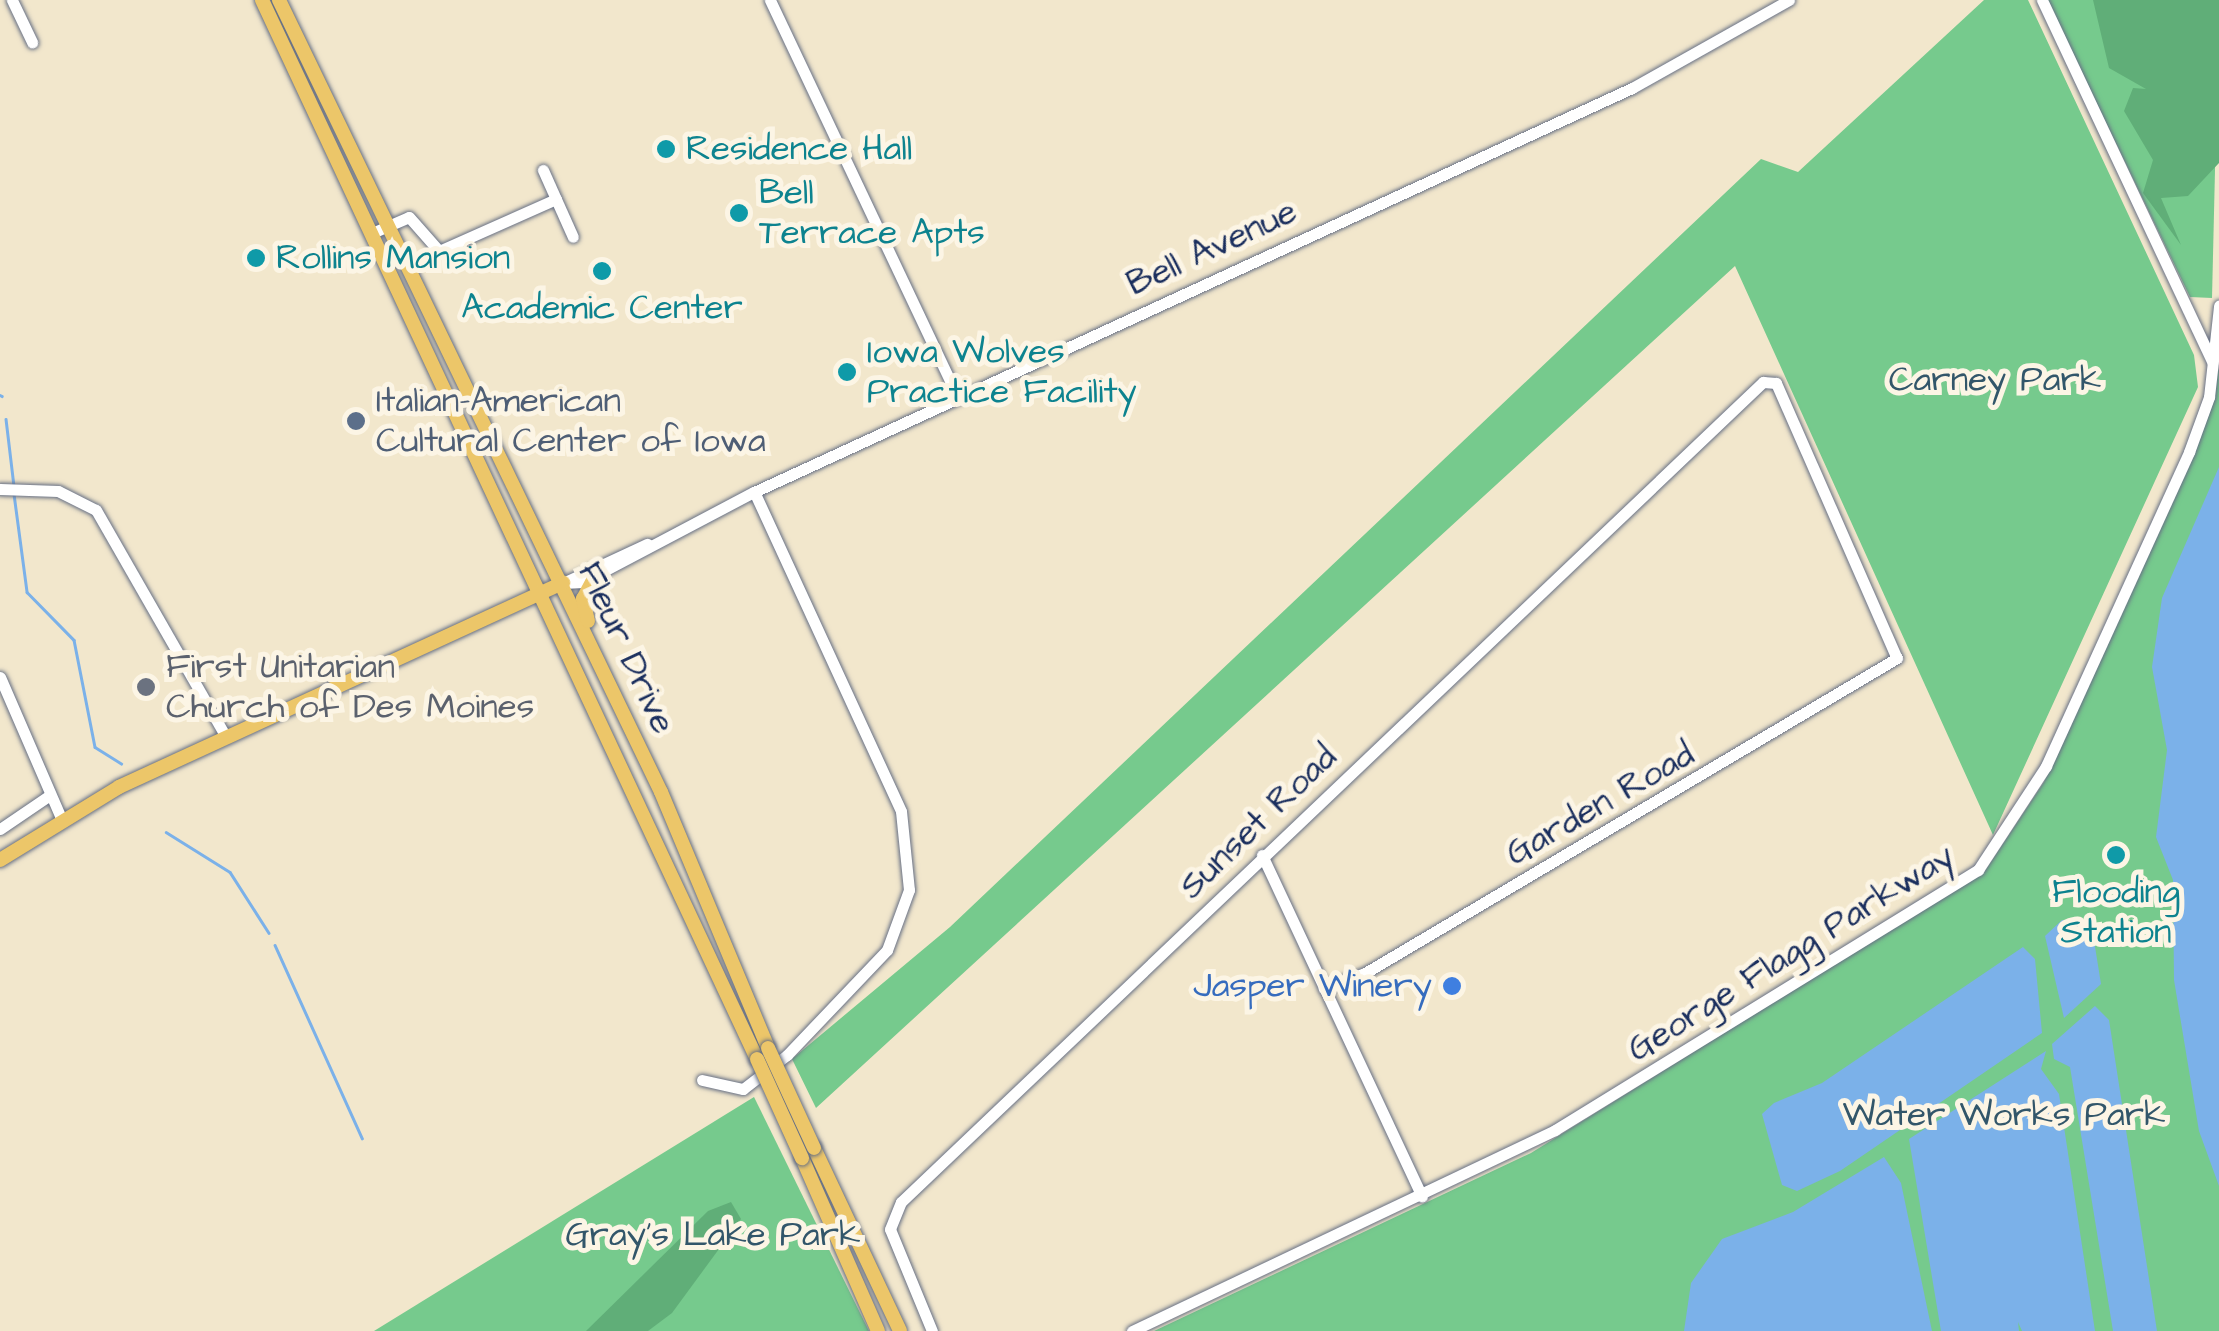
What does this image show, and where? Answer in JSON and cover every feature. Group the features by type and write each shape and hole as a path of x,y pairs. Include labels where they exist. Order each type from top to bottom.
{"main road":[{"name":"Fleur Drive","path":"262,0 808,1153 900,1331"},
{"name":"Fleur Drive","path":"279,0 601,665 762,1053"},
{"path":"595,576 584,607 601,665"},
{"name":"Bell Avenue","path":"0,860 62,820 226,737 563,583"},
{"name":"Fleur Drive","path":"808,1153 878,1331"}],"street":[{"path":"12,0 32,42"},
{"path":"770,0 958,398"},
{"name":"Bell Avenue","path":"563,583 595,576 754,492 1632,88 1789,0"},
{"path":"2042,0 2214,366"},
{"path":"543,170 573,237"},
{"path":"372,233 417,220 439,251 556,199"},
{"name":"George Flagg Parkway","path":"1132,1331 1555,1130 1928,905 1991,857 2046,766 2189,452 2214,366 2219,306"},
{"name":"Garden Road","path":"1324,988 1382,964 1897,658 1781,388 1758,387"},
{"name":"Sunset Road","path":"932,1331 892,1240 893,1211 1262,855 1758,387"},
{"path":"12,488 72,494 96,510 226,737"},
{"path":"702,1080 743,1089 786,1055 887,950 909,890 901,811 754,492"},
{"name":"Bell Avenue","path":"563,583 656,542"},
{"path":"0,677 62,820"},
{"path":"0,829 50,795"},
{"path":"1262,855 1422,1196"}],"green space":[{"name":"Carney Park","path":"1984,0 2028,0 2194,355 2198,387 1993,835 1735,266 816,1108 792,1059 950,927 1761,159 1798,172"},
{"path":"2047,0 2219,0 2212,298 2190,297"},
{"path":"2093,0 2219,0 2219,163 2188,196 2161,198 2181,245 2143,193 2153,160 2124,111 2133,88 2146,89 2109,68"},
{"name":"Water Works Park","path":"2219,368 2219,1331 1154,1331 1531,1153 1985,871 2044,782 2194,455"},
{"name":"Gray's Lake Park","path":"754,1097 869,1331 374,1331"},
{"path":"731,1202 741,1219 672,1313 648,1331 586,1331 708,1211"}],"water":[{"path":"2219,467 2219,1186 2199,1131 2174,980 2173,880 2156,837 2167,750 2152,667 2162,598"},
{"path":"2062,920 2092,928 2101,984 2064,1018 2045,936"},
{"path":"2023,947 2035,959 2042,1033 1840,1171 1797,1191 1782,1185 1762,1114 1774,1103 1822,1083"},
{"path":"2095,1006 2109,1020 2157,1331 2113,1331 2070,1067 2054,1059 2052,1044"},
{"path":"2046,1051 2041,1069 2059,1094 2095,1331 2022,1331 2018,1322 2019,1331 1941,1331 1909,1139"},
{"path":"1884,1157 1901,1183 1932,1331 1684,1331 1691,1283 1722,1239 1793,1212"}],"waterway":[{"path":"6,419 14,486"},
{"path":"14,494 27,592 74,640 95,747 121,763"},
{"path":"166,832 230,872 269,933"},
{"path":"275,945 362,1138"}],"place":[{"name":"Residence Hall","path":"666,149"},
{"name":"Bell Terrace Apts","path":"739,213"},
{"name":"Rollins Mansion","path":"256,258"},
{"name":"Academic Center","path":"602,271"},
{"name":"Iowa Wolves Practice Facility","path":"847,372"},
{"name":"Italian-American Cultural Center of Iowa","path":"356,421"},
{"name":"First Unitarian Church of Des Moines","path":"146,687"},
{"name":"Flooding Station","path":"2116,855"},
{"name":"Jasper Winery","path":"1452,986"}]}
